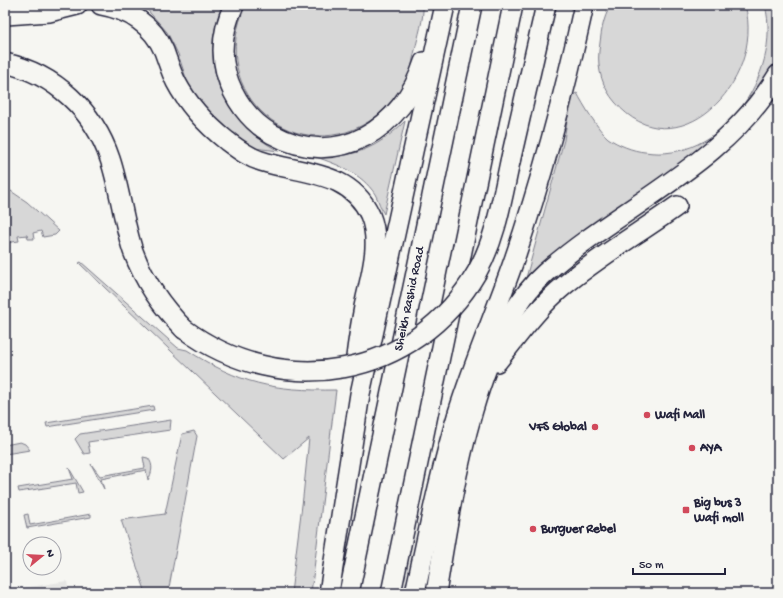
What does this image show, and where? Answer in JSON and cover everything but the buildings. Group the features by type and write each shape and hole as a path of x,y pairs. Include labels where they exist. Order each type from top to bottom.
{"highway":[{"path":"5,15 36,5"},
{"path":"5,15 49,12 77,5"},
{"path":"101,5 124,12 147,26 159,42 176,82 188,102 227,141 250,157 261,161 315,173 334,179 350,190 364,205 373,224 376,245 350,395 350,409 354,434"},
{"path":"234,5 226,26 223,53 225,67 234,93 249,115 268,132 292,143 317,147 342,145 354,142 377,130 396,113 404,104 416,83 445,5"},
{"path":"329,593 354,434 370,349 406,194 445,5"},
{"name":"Sheikh Rashid Road","path":"349,593 472,5"},
{"path":"391,593 513,5"},
{"path":"540,5 540,32"},
{"path":"5,63 28,70 56,85 69,95 90,118 105,145 129,237 140,267 155,295 184,329 210,346 238,360 268,368 300,372 322,371 351,367 384,356 399,349 429,329 443,316 456,302 477,271 486,254 497,223 546,5"},
{"path":"415,593 440,482 458,413 510,270 532,203 550,143 584,5"},
{"path":"436,593 461,457 484,378 505,326 528,292 545,274 604,229 670,184 722,143 756,107 778,75"},
{"path":"484,378 526,324 566,284 597,260 677,206"},
{"path":"425,593 434,542 440,482"}],"shaded area":[{"path":"143,5 223,5 215,27 213,48 215,69 221,89 230,108 244,125 260,139 279,151 254,148 214,122 190,90 178,54 167,32"},
{"path":"246,5 423,5 423,16 411,70 396,97 382,112 347,132 317,136 289,130 266,116 248,94 237,68 236,37"},
{"path":"611,5 745,5 748,34 742,63 729,89 710,109 688,123 664,128 639,121 611,97 604,85 600,72 599,51 601,33 604,21"},
{"path":"765,5 778,5 778,62 748,111 523,289 564,140 571,96 577,93 591,117 604,134 612,141 626,147 645,152 672,152 698,144 721,129 740,109 755,85 764,59 768,32"},
{"path":"405,121 384,214 375,194 363,180 333,163 316,157 342,156 365,150 385,138"},
{"path":"5,187 27,202 59,231 55,235 43,237 41,231 33,233 34,239 28,239 27,235 18,236 19,241 5,243"},
{"path":"81,262 178,348 187,350 224,371 258,383 294,389 336,390 311,593 291,593 309,438 284,459 79,263"},
{"path":"153,406 154,410 47,427 46,423"},
{"path":"171,420 170,430 88,442 90,453 84,454 75,439 80,434"},
{"path":"194,431 197,436 168,593 146,593 121,520 165,514 182,434"},
{"path":"20,442 25,444 30,450 5,454 5,445"},
{"path":"143,457 148,458 152,466 151,475 148,480 146,470 101,479 104,489 91,464 100,476 145,468"},
{"path":"69,468 83,492 78,493 76,483 19,492 18,488 73,479"},
{"path":"28,514 30,525 91,514 91,517 27,528 24,515"},
{"path":"67,581 69,593 5,593 5,591"}],"place":[{"name":"Wafi Mall","path":"647,415"},
{"name":"VFS Global","path":"595,427"},
{"name":"AYA","path":"692,448"},
{"name":"Big bus 3 Wafi moll","path":"686,510"},
{"name":"Burguer Rebel","path":"533,529"}]}
